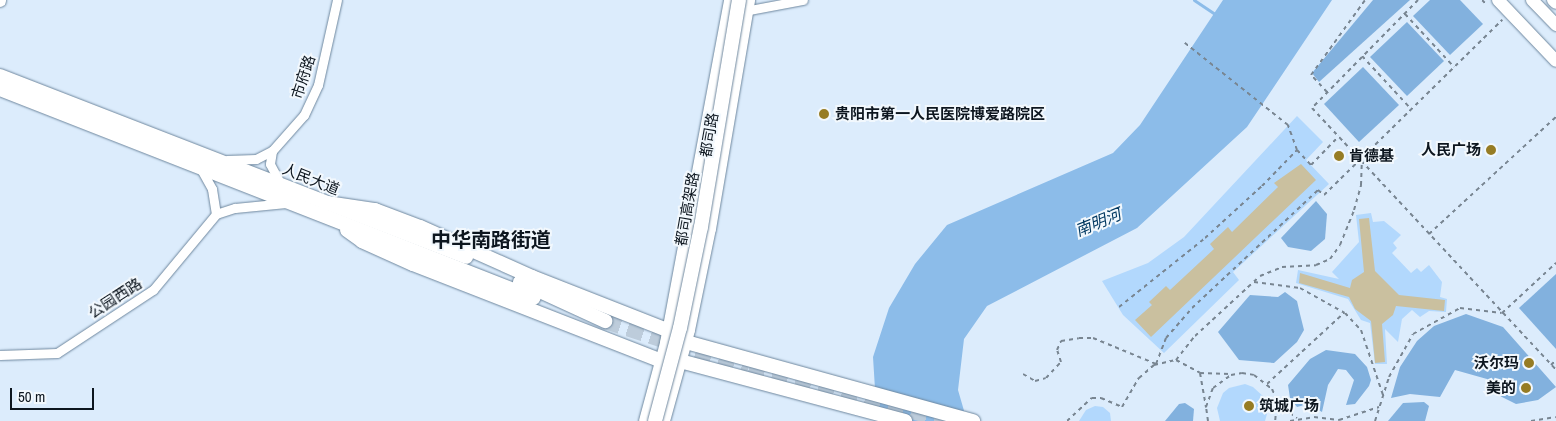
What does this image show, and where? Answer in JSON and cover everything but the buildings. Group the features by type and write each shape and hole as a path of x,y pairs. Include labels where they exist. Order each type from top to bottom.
{"main road":[{"name":"都司路","path":"645,421 662,361 730,0"},
{"path":"1498,0 1556,61"},
{"path":"1532,0 1556,26"},
{"path":"1553,0 1556,3"},
{"name":"都司路","path":"664,421 686,342 710,229 745,3"},
{"name":"都司高架路","path":"655,421 680,328 745,3"},
{"name":"人民大道","path":"0,76 468,258 604,325 200,169 0,89"},
{"path":"327,203 375,210 532,277 667,330 686,342 973,421"},
{"path":"330,218 362,241 413,264 662,361 680,361 905,421"}],"street":[{"name":"市府路","path":"272,151 304,115 318,85 337,0"},
{"path":"728,16 745,3 803,0"},
{"path":"217,160 256,159 272,151"},
{"path":"272,151 270,164 282,185"},
{"path":"200,169 212,189 216,214 235,208 288,203"},
{"name":"公园西路","path":"0,354 57,352 153,290 216,214"}],"path":[{"path":"1327,92 1311,75 1365,0"},
{"path":"1418,0 1312,108 1556,370"},
{"path":"1405,14 1454,67"},
{"path":"1156,364 1166,338 1192,308 1318,190 1324,195 1359,158 1502,20"},
{"path":"1185,44 1288,125 1297,150 1311,165 1339,136"},
{"path":"1362,56 1411,108"},
{"path":"1429,234 1556,117"},
{"path":"1119,308 1212,231 1297,150"},
{"path":"1176,360 1195,336 1253,282 1282,267 1316,265 1330,259 1340,245 1354,210 1361,185 1362,161"},
{"path":"1374,421 1389,377 1413,334 1460,308 1502,313 1556,264"},
{"path":"1253,282 1300,288 1345,312 1361,330 1383,395"},
{"path":"1267,384 1345,312"},
{"path":"1023,374 1035,381 1046,378 1061,362 1057,350 1061,341 1079,338 1092,338 1156,364"},
{"path":"1067,421 1092,398 1101,398 1122,407 1139,378 1156,364 1176,360 1200,372 1254,375 1267,384 1277,402 1297,418"},
{"path":"1551,364 1556,360"},
{"path":"1200,372 1208,421"},
{"path":"1206,407 1213,388 1221,380 1236,374"},
{"path":"1275,421 1277,402"},
{"path":"1290,421 1297,418 1332,420 1379,407"},
{"path":"1531,421 1556,417"}],"shaded area":[{"path":"1373,0 1410,0 1319,82 1312,73"},
{"path":"1430,0 1460,0 1483,24 1450,55 1413,16"},
{"path":"1407,22 1444,61 1407,96 1370,57"},
{"path":"1363,67 1399,105 1359,142 1324,104"},
{"path":"1297,116 1323,142 1306,160 1329,184 1233,272 1239,280 1164,353 1123,315 1102,281 1148,263 1184,237"},
{"path":"1316,201 1327,214 1325,239 1311,251 1288,247 1281,238"},
{"path":"1371,213 1373,222 1384,221 1401,235 1393,243 1397,248 1392,253 1411,273 1417,268 1421,272 1429,265 1442,282 1440,297 1447,299 1446,312 1429,311 1420,317 1412,310 1402,319 1398,342 1385,329 1387,364 1375,364 1370,323 1361,320 1348,299 1296,283 1298,270 1339,279 1332,272 1359,242 1356,215"},
{"path":"1556,274 1556,349 1519,308"},
{"path":"1285,292 1297,301 1304,330 1297,342 1274,363 1239,360 1218,332 1250,295 1278,297"},
{"path":"1466,314 1503,327 1556,387 1538,400 1516,404 1492,392 1487,379 1455,370 1440,397 1410,394 1391,398 1400,367 1417,341 1434,326"},
{"path":"1326,350 1355,354 1367,367 1371,380 1369,386 1355,404 1346,405 1354,380 1346,370 1338,369 1328,385 1322,412 1308,404 1297,407 1290,398 1288,385 1310,359"},
{"path":"1245,384 1253,387 1265,398 1267,414 1265,421 1220,421 1217,408 1223,393 1229,388"},
{"path":"1424,402 1429,406 1425,421 1388,421 1403,403"},
{"path":"1185,403 1194,409 1193,421 1165,421 1179,404"},
{"path":"1095,406 1103,407 1110,413 1111,421 1079,421 1086,410"}],"water":[{"name":"南明河","path":"1223,0 1332,0 1247,127 1137,228 987,306 964,339 958,390 967,421 877,421 873,357 889,308 915,264 947,225 1113,153 1140,125"}],"waterway":[{"path":"1194,0 1216,15"}],"tunnel":[{"path":"605,321 749,368 949,421"}],"place":[{"name":"贵阳市第一人民医院博爱路院区","path":"824,114"},
{"name":"人民广场","path":"1491,150"},
{"name":"肯德基","path":"1339,156"},
{"name":"沃尔玛","path":"1529,363"},
{"name":"美的","path":"1526,388"},
{"name":"筑城广场","path":"1249,406"}],"district":[{"name":"中华南路街道","path":"491,239"}]}
